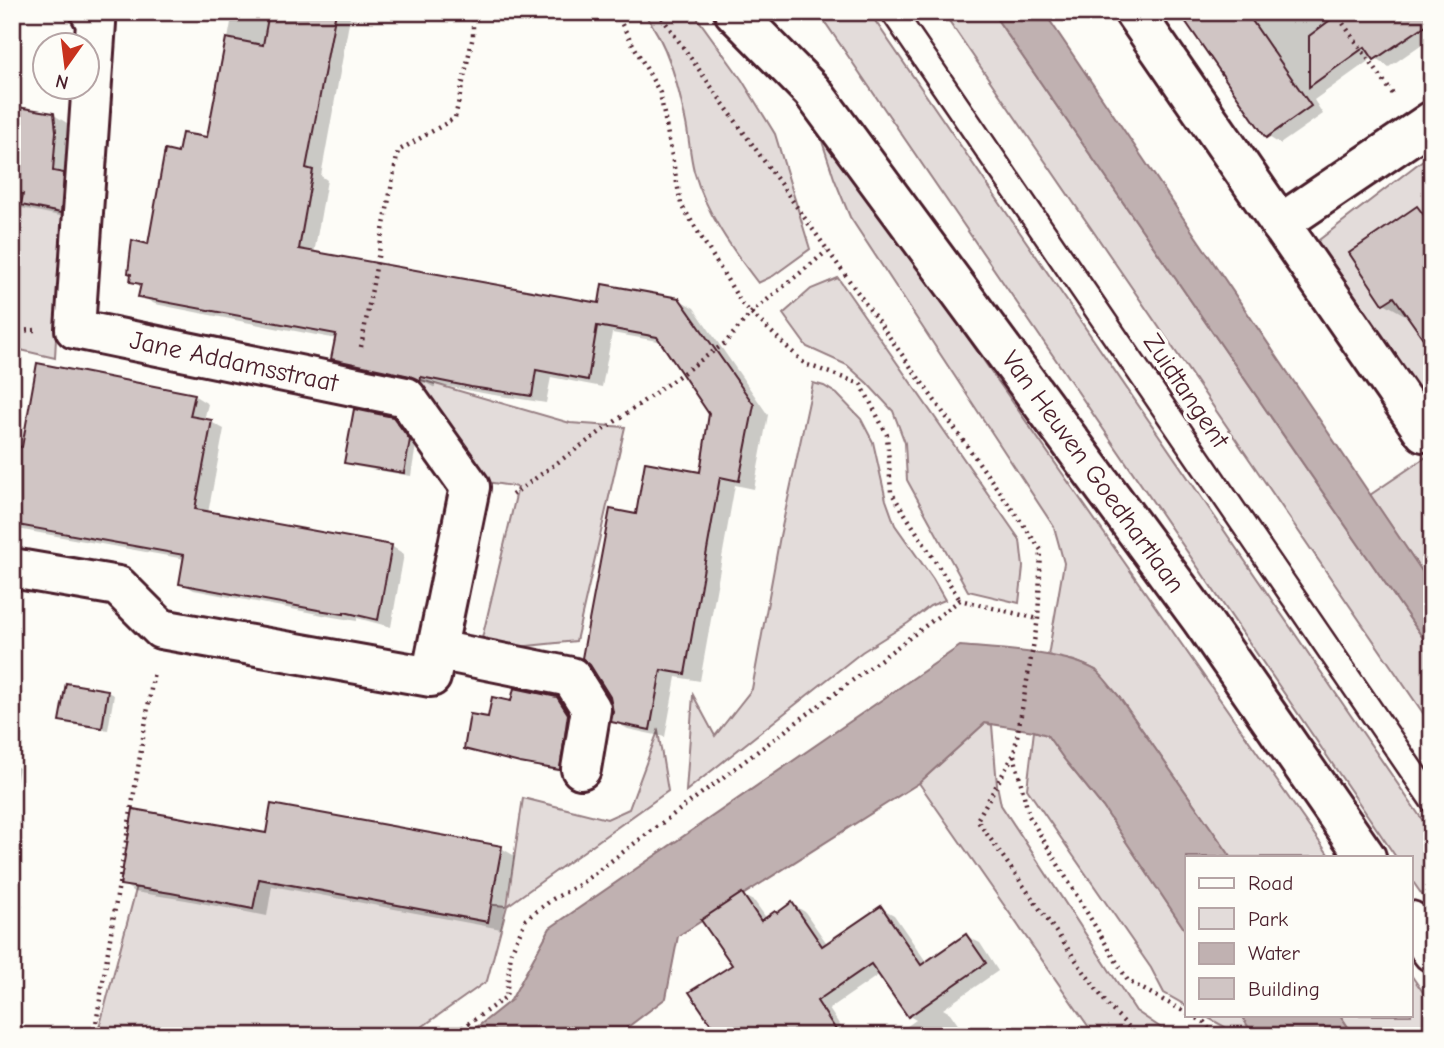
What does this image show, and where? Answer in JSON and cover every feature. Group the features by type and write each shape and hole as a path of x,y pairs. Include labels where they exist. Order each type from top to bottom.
{"street":[{"name":"Jane Addamsstraat","path":"90,12 96,23 75,329 405,397 470,487"},
{"name":"Van Heuven Goedhartlaan","path":"734,12 812,91 1201,619 1365,856"},
{"name":"Van Heuven Goedhartlaan","path":"770,12 812,91"},
{"path":"1134,12 1424,432"},
{"path":"1280,224 1425,125"},
{"path":"434,664 470,487"},
{"path":"12,568 118,586 161,629 434,664 571,677 591,709 580,769"},
{"path":"1412,923 1432,952"}],"lane":[{"name":"Zuidtangent","path":"893,12 1432,800"}],"path":[{"path":"354,386 398,151 455,118 472,36 473,12"},
{"path":"615,12 660,93 681,204 742,304 805,364 861,384 887,435 891,492 960,600 1038,619"},
{"path":"658,12 1041,550 1038,619 1014,754 977,820 1109,1007 1138,1036"},
{"path":"1335,12 1425,125"},
{"path":"470,487 511,496 725,343 751,313 827,251"},
{"path":"451,1036 506,997 511,952 526,919 579,885 960,600"},
{"path":"94,1036 161,629"},
{"path":"1014,754 1029,816 1128,981 1185,1012"},
{"path":"1193,1016 1204,1022 1214,1036"}],"green space":[{"path":"643,12 693,12 742,80 775,134 810,249 773,276 758,283 729,244 705,201 694,171 683,109 671,65 659,37"},
{"path":"818,12 869,12 1432,834 1432,909 1412,880 1412,856 1395,856"},
{"path":"943,12 992,12 1432,651 1432,726"},
{"path":"819,132 933,288 1329,856 1230,856 1117,694 1096,670 1075,661 1048,656 1064,563 1054,527 850,217"},
{"path":"1432,153 1432,430 1315,243"},
{"path":"12,188 63,200 55,358 12,348"},
{"path":"838,278 1020,540 1023,567 1019,603 968,591 907,480 905,443 893,411 847,365 807,347 783,314 811,289"},
{"path":"418,379 570,423 625,427 576,641 479,651 518,487 481,481"},
{"path":"813,383 837,394 861,419 873,442 886,500 895,525 945,600 930,606 862,652 686,791 693,695 715,736 752,689 780,536"},
{"path":"1432,453 1432,586 1370,495"},
{"path":"985,723 992,725 1001,805 1136,1011 1173,1036 1095,1036 919,783"},
{"path":"658,731 668,791 507,906 523,798 607,819 629,809"},
{"path":"1034,731 1047,735 1103,807 1185,930 1185,1005 1164,993 1151,968 1027,789"},
{"path":"260,865 481,904 507,906 487,981 409,1036 97,1036 138,882"},
{"path":"1412,976 1432,1005 1432,1036 1354,1036 1341,1016 1412,1016"},
{"path":"1205,1016 1242,1016 1254,1036 1230,1036 1225,1027"}],"water":[{"path":"992,12 1044,12 1432,586 1432,651"},
{"path":"960,646 1049,655 1095,670 1117,694 1230,856 1185,856 1185,930 1103,807 1047,735 985,723 919,783 678,936 666,998 616,1036 466,1036 511,1000 550,928"},
{"path":"1242,1016 1341,1016 1354,1036 1254,1036"}],"building":[{"path":"269,12 336,12 306,168 313,170 299,249 599,303 602,284 679,298 754,405 739,481 720,477 685,674 661,670 650,730 611,722 613,712 610,697 590,665 582,658 610,509 636,514 645,462 700,472 709,414 657,337 597,326 588,380 536,370 532,396 421,377 420,382 410,376 331,359 336,334 138,297 141,284 130,282 131,274 128,273 132,240 148,244 165,150 178,153 182,133 207,137 226,38 263,45"},
{"path":"1179,12 1246,12 1311,106 1266,138"},
{"path":"1341,12 1432,12 1432,21 1374,60 1365,47 1309,87 1309,36"},
{"path":"12,106 54,113 56,131 53,171 64,173 61,213 21,205 23,194 12,192"},
{"path":"1417,206 1432,226 1432,351 1394,297 1383,304 1349,253"},
{"path":"37,363 195,394 190,416 212,420 195,509 392,545 378,620 179,584 184,555 12,524 12,446 22,447"},
{"path":"354,409 393,417 410,440 404,473 344,463"},
{"path":"66,683 108,690 102,728 59,721"},
{"path":"514,688 557,697 568,714 560,770 464,749 470,714 488,717 492,697 511,701"},
{"path":"271,804 502,846 488,922 259,879 253,909 120,885 133,809 266,833"},
{"path":"742,893 761,921 792,902 822,946 881,906 921,965 966,934 986,963 908,1017 871,964 817,1001 840,1036 719,1036 689,992 732,965 701,920"}]}
